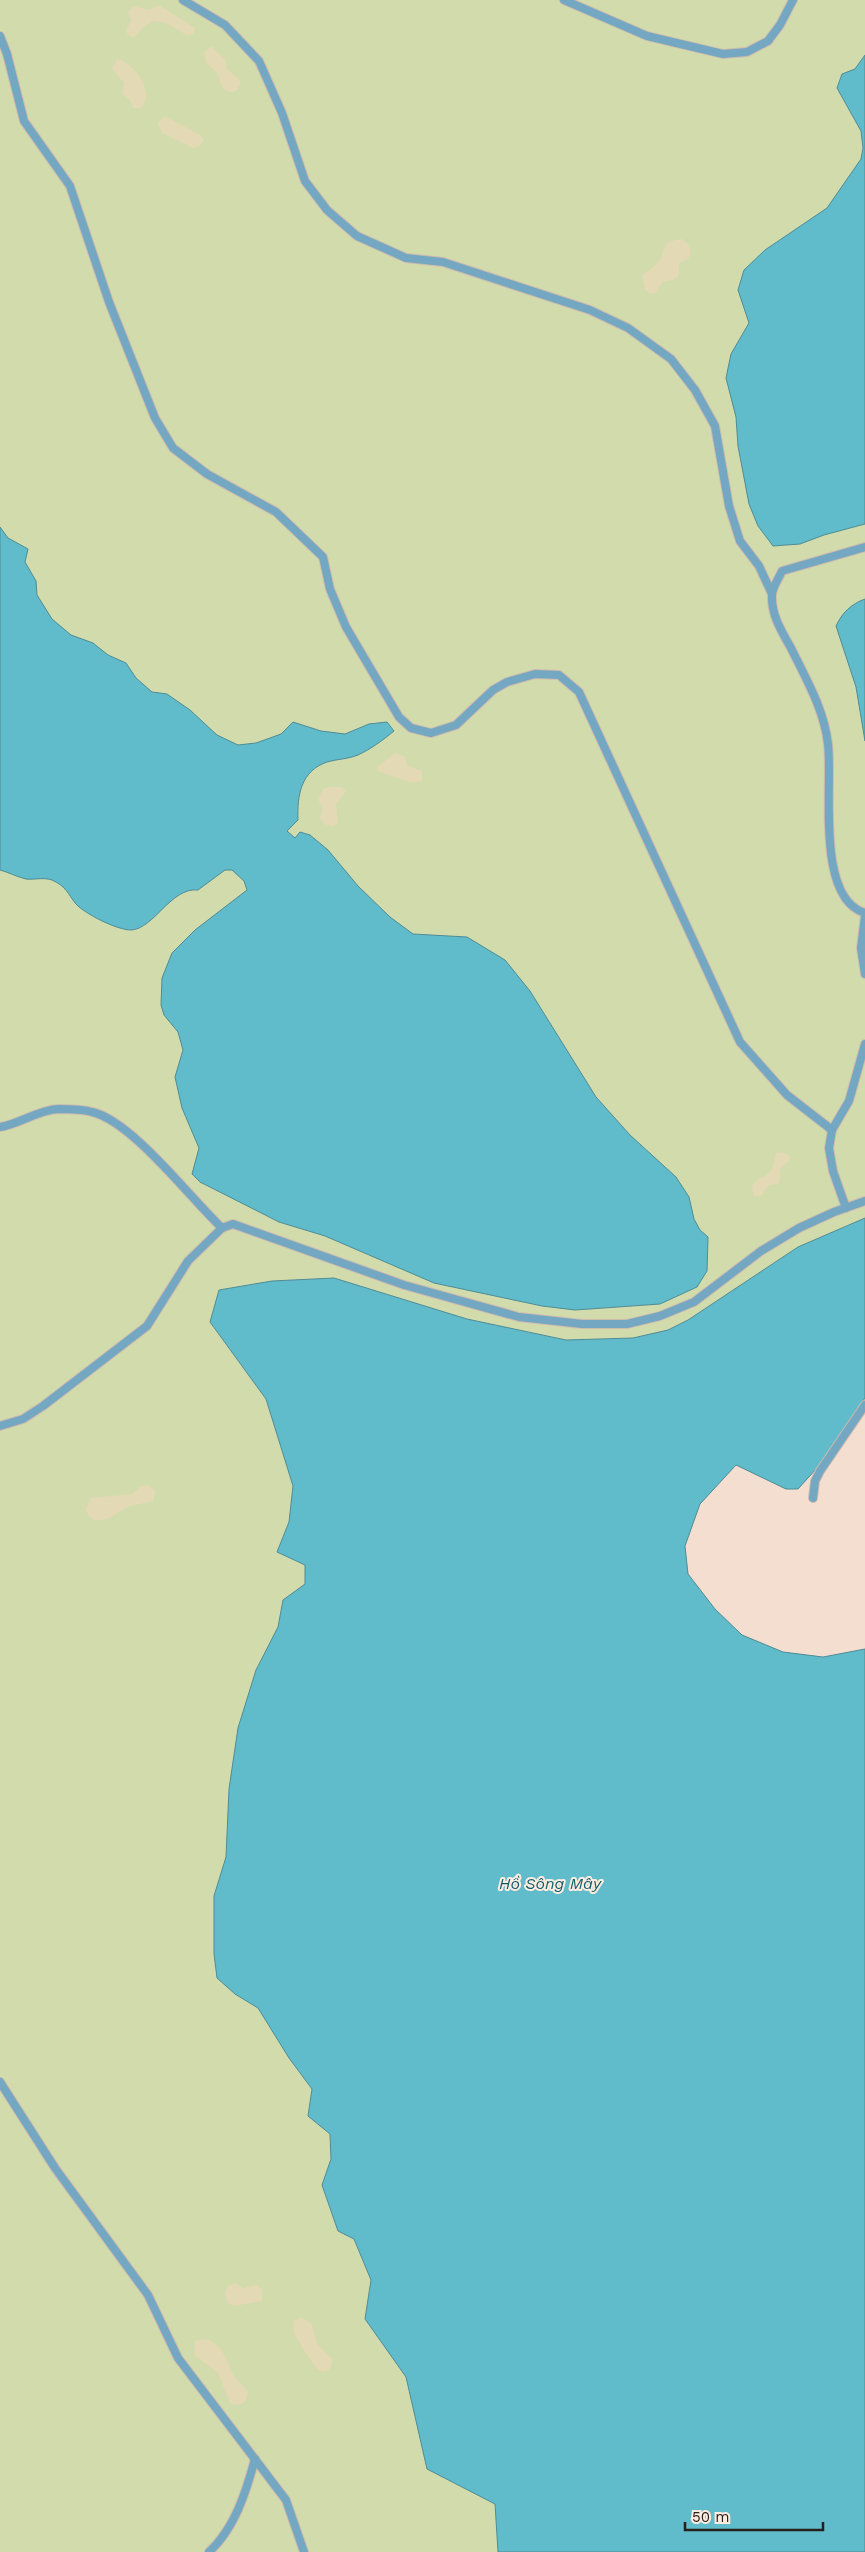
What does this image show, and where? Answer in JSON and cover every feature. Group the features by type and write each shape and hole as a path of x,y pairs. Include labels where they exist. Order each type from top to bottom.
{"lane":[{"path":"183,0 225,26 259,61 282,114 305,181 327,210 356,236 406,258 443,262 590,310 628,328 671,359 695,390 714,426 729,506 740,541 759,566 772,594 775,617 821,708 828,744 830,838 835,877 846,902 865,915 860,948 865,974"},
{"path":"564,0 648,36 723,54 747,52 768,42 780,25 793,0"},
{"path":"0,36 7,54 24,121 70,186 109,302 140,382 155,418 173,448 207,474 276,512 323,557 330,589 346,627 385,696 399,717 411,728 431,733 456,725 493,690 507,682 535,674 559,675 579,692 591,714 655,862 740,1042 787,1095 832,1130"},
{"path":"772,594 782,570 865,547"},
{"path":"846,1208 832,1164 830,1148 832,1130 849,1100 865,1044"},
{"path":"0,1126 56,1109 93,1112 119,1125 142,1144 199,1207 222,1228"},
{"path":"0,1426 23,1419 43,1406 147,1326 188,1261 222,1228 233,1224 404,1285 519,1317 582,1324 627,1324 660,1316 694,1302 761,1251 799,1228 865,1201"},
{"path":"813,1498 815,1482 820,1471 865,1405"},
{"path":"0,2082 55,2168 148,2295 178,2358 286,2500 304,2552"},
{"path":"209,2552 233,2520 245,2496 255,2459"}],"green space":[{"path":"0,0 865,0 865,1218 798,1247 688,1320 668,1330 633,1338 566,1340 467,1319 334,1278 272,1281 219,1290 210,1322 266,1399 293,1486 289,1522 277,1552 305,1565 305,1584 283,1600 278,1627 256,1670 229,1789 226,1857 214,1896 235,1994 258,2008 289,2058 312,2089 308,2116 330,2133 331,2159 322,2185 338,2231 354,2239 371,2280 365,2320 406,2377 427,2469 495,2504 498,2552 0,2552"}],"sand":[{"path":"159,5 195,28 194,33 188,36 166,23 153,21 142,28 134,38 128,35 126,31 131,20 128,13 133,6 149,10"},
{"path":"211,46 225,60 227,69 239,79 241,84 235,92 224,90 218,74 206,63 204,52"},
{"path":"117,59 130,66 145,86 146,94 142,108 133,108 130,100 122,94 124,83 112,69"},
{"path":"164,116 201,135 204,140 200,146 193,148 162,133 158,124"},
{"path":"682,239 689,245 691,253 688,259 679,263 679,275 673,280 662,282 657,292 651,294 645,290 642,275 658,262 667,244"},
{"path":"395,753 404,756 408,766 422,771 422,781 412,783 377,771 377,767"},
{"path":"342,787 346,791 336,805 338,824 332,827 324,824 320,818 323,809 318,799 323,789"},
{"path":"782,1152 790,1156 790,1160 781,1168 780,1181 777,1184 769,1185 761,1196 754,1197 752,1186 771,1171 776,1153"},
{"path":"149,1485 156,1492 153,1501 129,1507 101,1520 95,1520 90,1517 85,1510 91,1498 131,1494 141,1486"},
{"path":"235,2283 243,2288 256,2285 262,2289 262,2301 234,2306 227,2303 225,2292 228,2286"},
{"path":"301,2317 312,2324 317,2344 332,2359 331,2367 324,2372 317,2369 294,2333 293,2321"},
{"path":"203,2339 211,2341 221,2349 233,2374 248,2392 246,2401 237,2405 230,2403 218,2373 194,2355 195,2341"}],"water":[{"path":"865,55 865,524 824,535 800,544 773,546 758,526 749,504 738,446 736,417 726,378 731,354 749,323 738,290 744,270 765,250 827,208 861,159 863,148 861,131 837,88 842,74 855,69"},
{"path":"0,527 8,538 28,549 25,562 36,581 37,595 52,619 71,635 93,643 108,655 126,663 136,678 152,692 167,694 190,710 217,735 238,745 256,743 281,734 293,722 321,731 345,734 369,724 387,722 394,731 363,753 327,762 311,771 302,785 298,802 298,820 287,831 295,838 300,832 310,835 328,850 358,886 390,917 413,934 467,937 505,960 530,991 596,1097 630,1135 676,1177 689,1197 694,1219 700,1230 708,1237 707,1271 697,1287 660,1304 575,1310 542,1306 434,1283 325,1236 279,1222 200,1182 192,1174 199,1148 182,1108 175,1077 183,1050 178,1032 164,1015 161,1005 162,978 172,953 195,930 247,890 244,881 232,870 225,870 198,890 188,891 179,895 147,923 131,930 102,921 86,912 76,904 64,888 52,880 26,879 0,870"},
{"path":"865,599 865,741 856,687 836,626 848,609"},
{"name":"Hồ Sông Mây","path":"865,1218 865,1398 817,1468 798,1489 786,1489 736,1465 700,1504 685,1546 688,1574 715,1609 742,1635 783,1652 823,1657 865,1649 865,2552 498,2552 495,2504 427,2469 406,2377 365,2319 371,2280 354,2239 338,2231 322,2185 331,2159 330,2134 308,2116 312,2089 289,2058 258,2008 235,1994 217,1978 214,1954 214,1896 226,1857 229,1789 238,1728 256,1670 278,1627 283,1600 305,1584 305,1565 277,1552 289,1522 293,1486 266,1399 210,1322 219,1290 272,1281 334,1278 467,1319 566,1340 633,1338 668,1330 688,1320 798,1247"}]}
